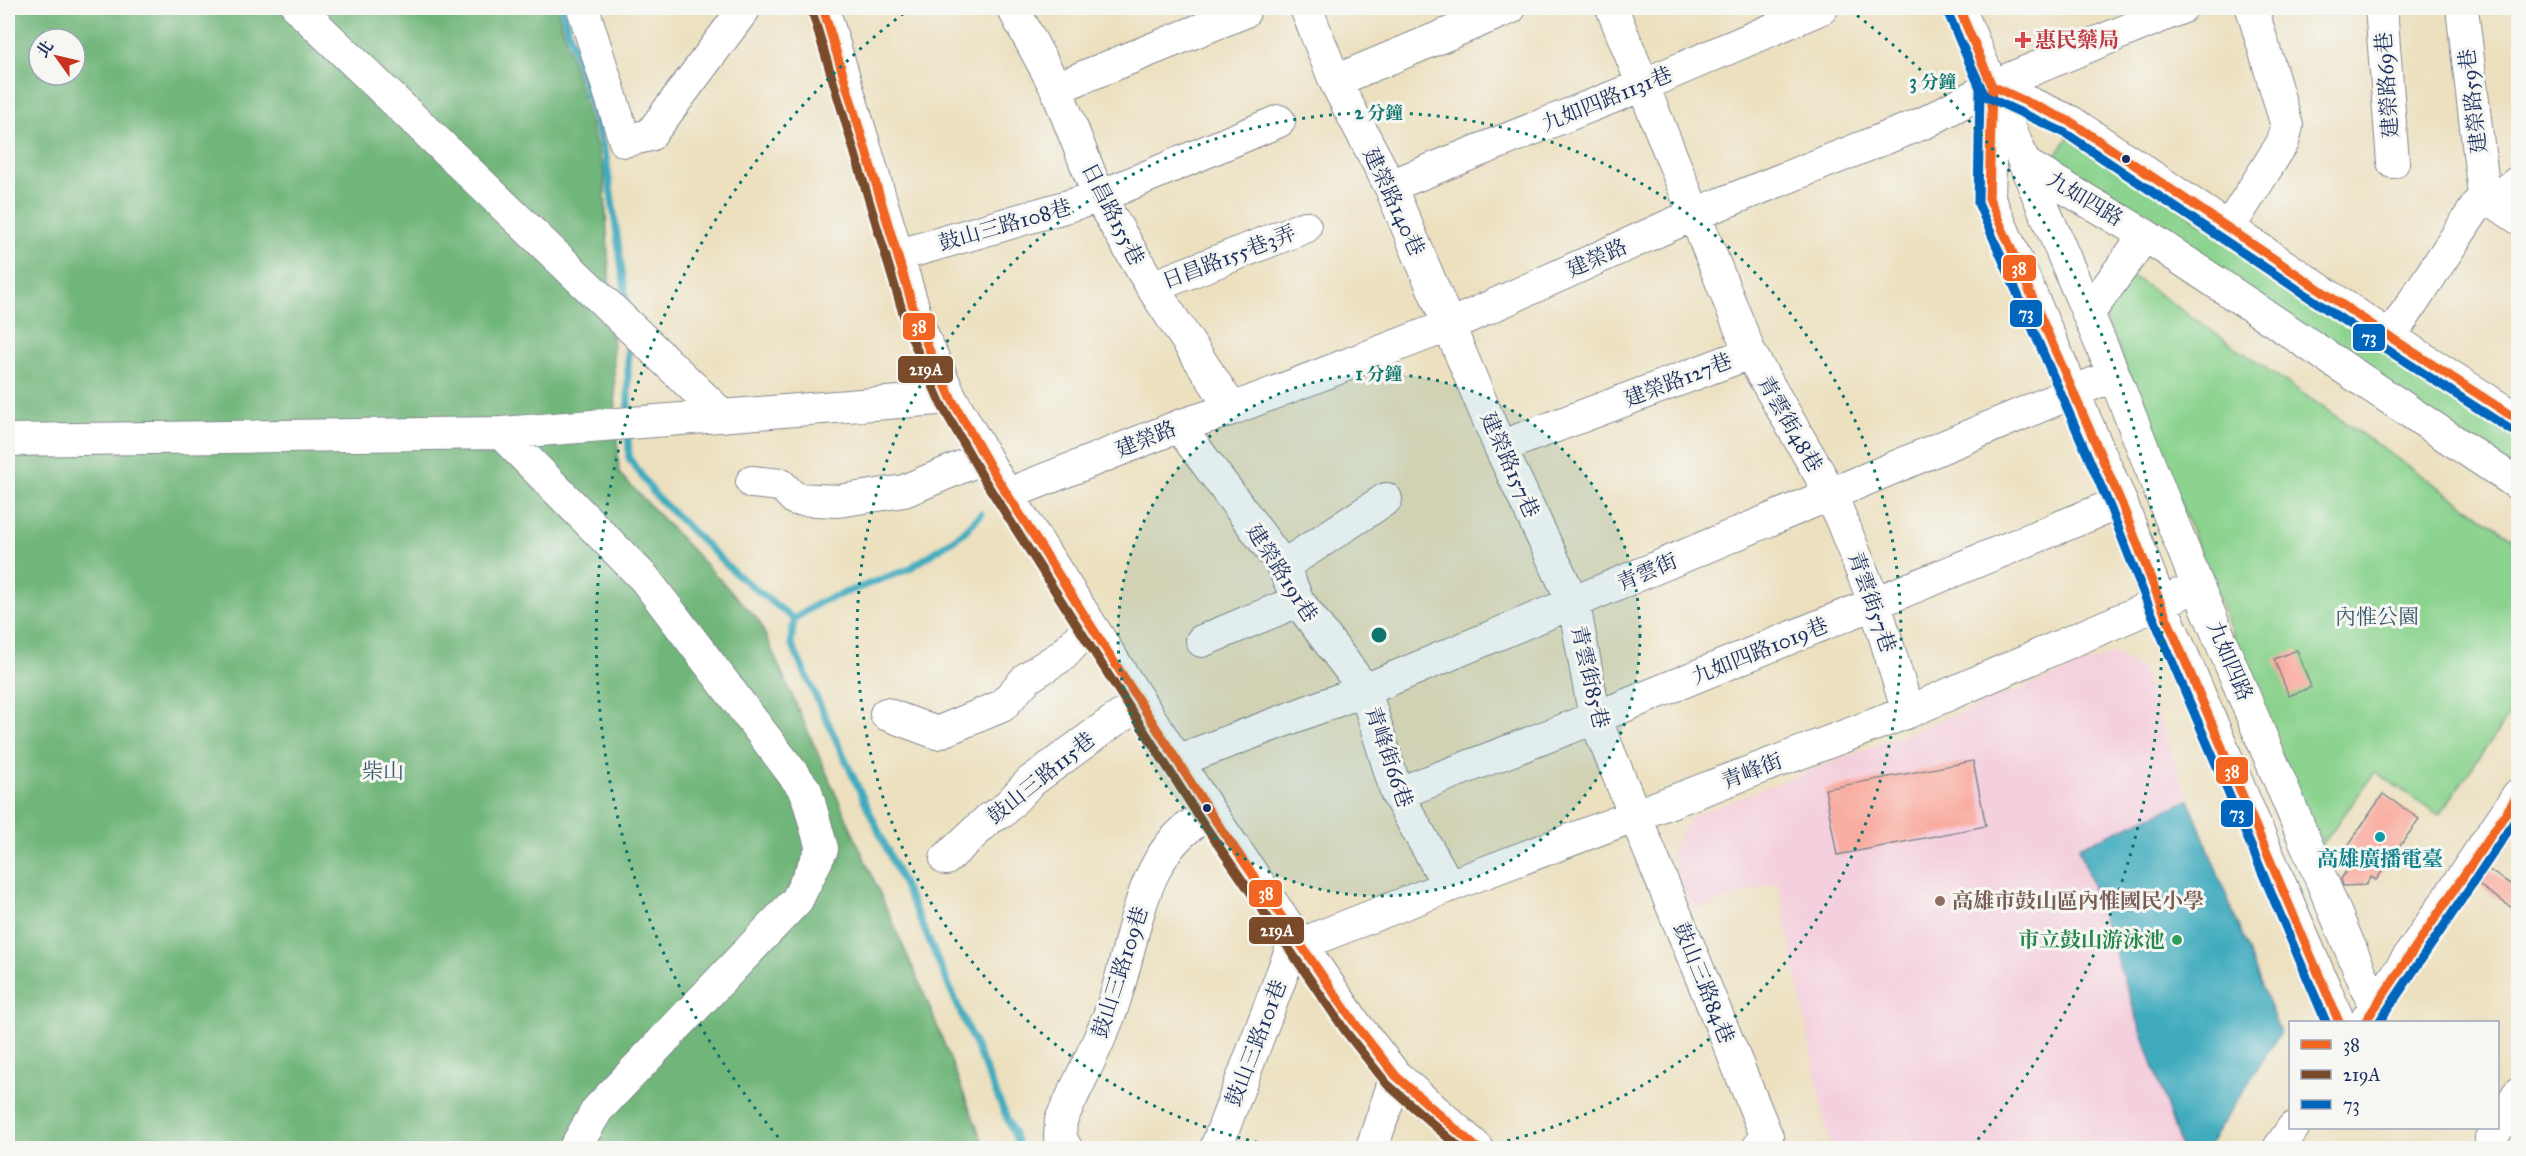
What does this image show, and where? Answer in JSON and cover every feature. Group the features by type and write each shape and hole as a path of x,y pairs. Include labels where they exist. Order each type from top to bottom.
{"street":[{"path":"298,8 723,416"},
{"path":"583,8 625,141 650,135 745,8"},
{"path":"823,8 919,327 951,398 1006,495 1211,814 1356,1025 1396,1076 1441,1119 1477,1149"},
{"name":"日昌路155巷","path":"1013,8 1056,88 1100,197 1152,287 1232,409"},
{"name":"建榮路140巷","path":"1306,8 1335,81 1390,186 1450,325"},
{"path":"1335,81 1510,8"},
{"name":"建榮路127巷","path":"1500,447 1750,353 1612,8"},
{"name":"九如四路1131巷","path":"1390,186 1643,84 1781,16 1822,8"},
{"name":"九如四路","path":"1959,8 2114,375 2370,1015"},
{"name":"建榮路","path":"1006,495 1179,426 1232,409 1450,325 1695,214 1926,123 1992,86 2181,8"},
{"path":"2228,229 2283,142 2287,126 2252,8"},
{"name":"建榮路69巷","path":"2381,8 2393,162"},
{"name":"建榮路59巷","path":"2462,8 2489,198"},
{"path":"1056,88 1244,12"},
{"path":"1992,86 2071,123 2518,420"},
{"name":"九如四路","path":"1992,86 1989,198 2121,502 2160,602 2338,1021"},
{"name":"鼓山三路108巷","path":"896,256 1100,197 1279,121"},
{"name":"九如四路","path":"2025,164 2145,235 2518,484"},
{"path":"2390,337 2489,198 2518,182"},
{"path":"2489,198 2518,218"},
{"name":"日昌路155巷3弄","path":"1152,287 1305,227"},
{"name":"九如四路","path":"2088,314 2145,235"},
{"name":"建榮路157巷","path":"1450,325 1500,447 1574,604"},
{"name":"青雲街48巷","path":"1750,353 1831,494"},
{"name":"青雲街","path":"1177,761 1365,690 1574,604 2114,375"},
{"path":"8,440 501,433 951,398"},
{"name":"建榮路191巷","path":"1179,426 1283,566 1298,601 1365,690"},
{"path":"501,433 645,579 806,791 822,849 797,900 597,1110 575,1149"},
{"path":"752,482 781,485 795,500 838,501 904,491 985,457"},
{"name":"青雲街57巷","path":"1831,494 1875,604 1908,712"},
{"path":"1283,566 1386,499"},
{"name":"九如四路1019巷","path":"1397,794 1595,718 2121,502"},
{"name":"青峰街","path":"1299,941 1908,712 2198,587"},
{"path":"1202,641 1298,601"},
{"name":"青雲街85巷","path":"1574,604 1595,718 1636,816"},
{"path":"886,714 938,733 1002,706 1027,678 1063,655 1090,626"},
{"name":"青峰街66巷","path":"1365,690 1397,794 1449,886"},
{"name":"鼓山三路115巷","path":"946,859 959,844 1002,812 1030,782 1140,704"},
{"path":"2370,1015 2518,795"},
{"name":"鼓山三路109巷","path":"1066,1149 1060,1137 1061,1120 1110,1015 1150,879 1178,834 1193,822 1211,814"},
{"name":"鼓山三路84巷","path":"1636,816 1767,1137 1758,1149"},
{"name":"鼓山三路101巷","path":"1216,1149 1299,941"},
{"path":"1372,1149 1396,1076"},
{"path":"2499,1125 2518,1094"},
{"path":"2278,1149 2292,1129"}],"shaded area":[{"name":"高雄市鼓山區內惟國民小學","path":"2114,653 2141,669 2189,800 2079,847 2181,1148 1830,1148 1778,882 1692,911 1670,852 1690,817"}],"green space":[{"name":"柴山","path":"8,8 557,8 604,171 619,473 759,621 924,993 985,1148 8,1148"},
{"path":"2070,135 2518,436 2518,473 2053,160"},
{"name":"內惟公園","path":"2131,275 2518,542 2518,702 2439,815 2375,772 2319,849 2104,313"}],"water":[{"name":"市立鼓山游泳池","path":"2189,800 2280,1033 2207,1148 2181,1148 2079,847"}],"building":[{"path":"2297,650 2311,687 2289,696 2274,659"},
{"path":"1973,761 1986,826 1837,855 1825,789"},
{"name":"高雄廣播電臺","path":"2383,794 2419,819 2376,880 2371,877 2365,885 2343,886 2341,879 2351,864 2341,856"},
{"path":"2489,870 2518,889 2518,912 2479,885"}],"waterway":[{"path":"562,8 606,158 628,312"},
{"path":"628,338 628,414"},
{"path":"628,431 629,458 656,496 735,573 794,619 791,643 925,931 1020,1148"},
{"path":"794,619 820,602 909,569 963,533 981,514"}],"transit line":[{"name":"38","path":"823,8 919,327 951,398 995,475 1211,814 1356,1025 1396,1076 1477,1148"},
{"name":"38","path":"1959,8 1992,86 1989,198 2121,502 2160,602 2339,1021"},
{"name":"219A","path":"812,11 908,330 941,404 985,481 1201,820 1346,1032 1387,1084 1460,1148"},
{"name":"73","path":"1948,13 1980,88 1978,203 2110,507 2149,607 2326,1021"},
{"name":"38","path":"1974,42 1992,86 2071,122 2390,337 2518,420"},
{"name":"73","path":"1963,47 1985,96 2065,133 2383,347 2511,430"},
{"name":"38","path":"2366,1021 2518,795"},
{"name":"73","path":"2380,1021 2518,816"}],"place":[{"name":"惠民藥局","path":"2023,40"},
{"name":"高雄廣播電臺","path":"2380,837"},
{"name":"高雄市鼓山區內惟國民小學","path":"1940,901"},
{"name":"市立鼓山游泳池","path":"2177,940"}]}
